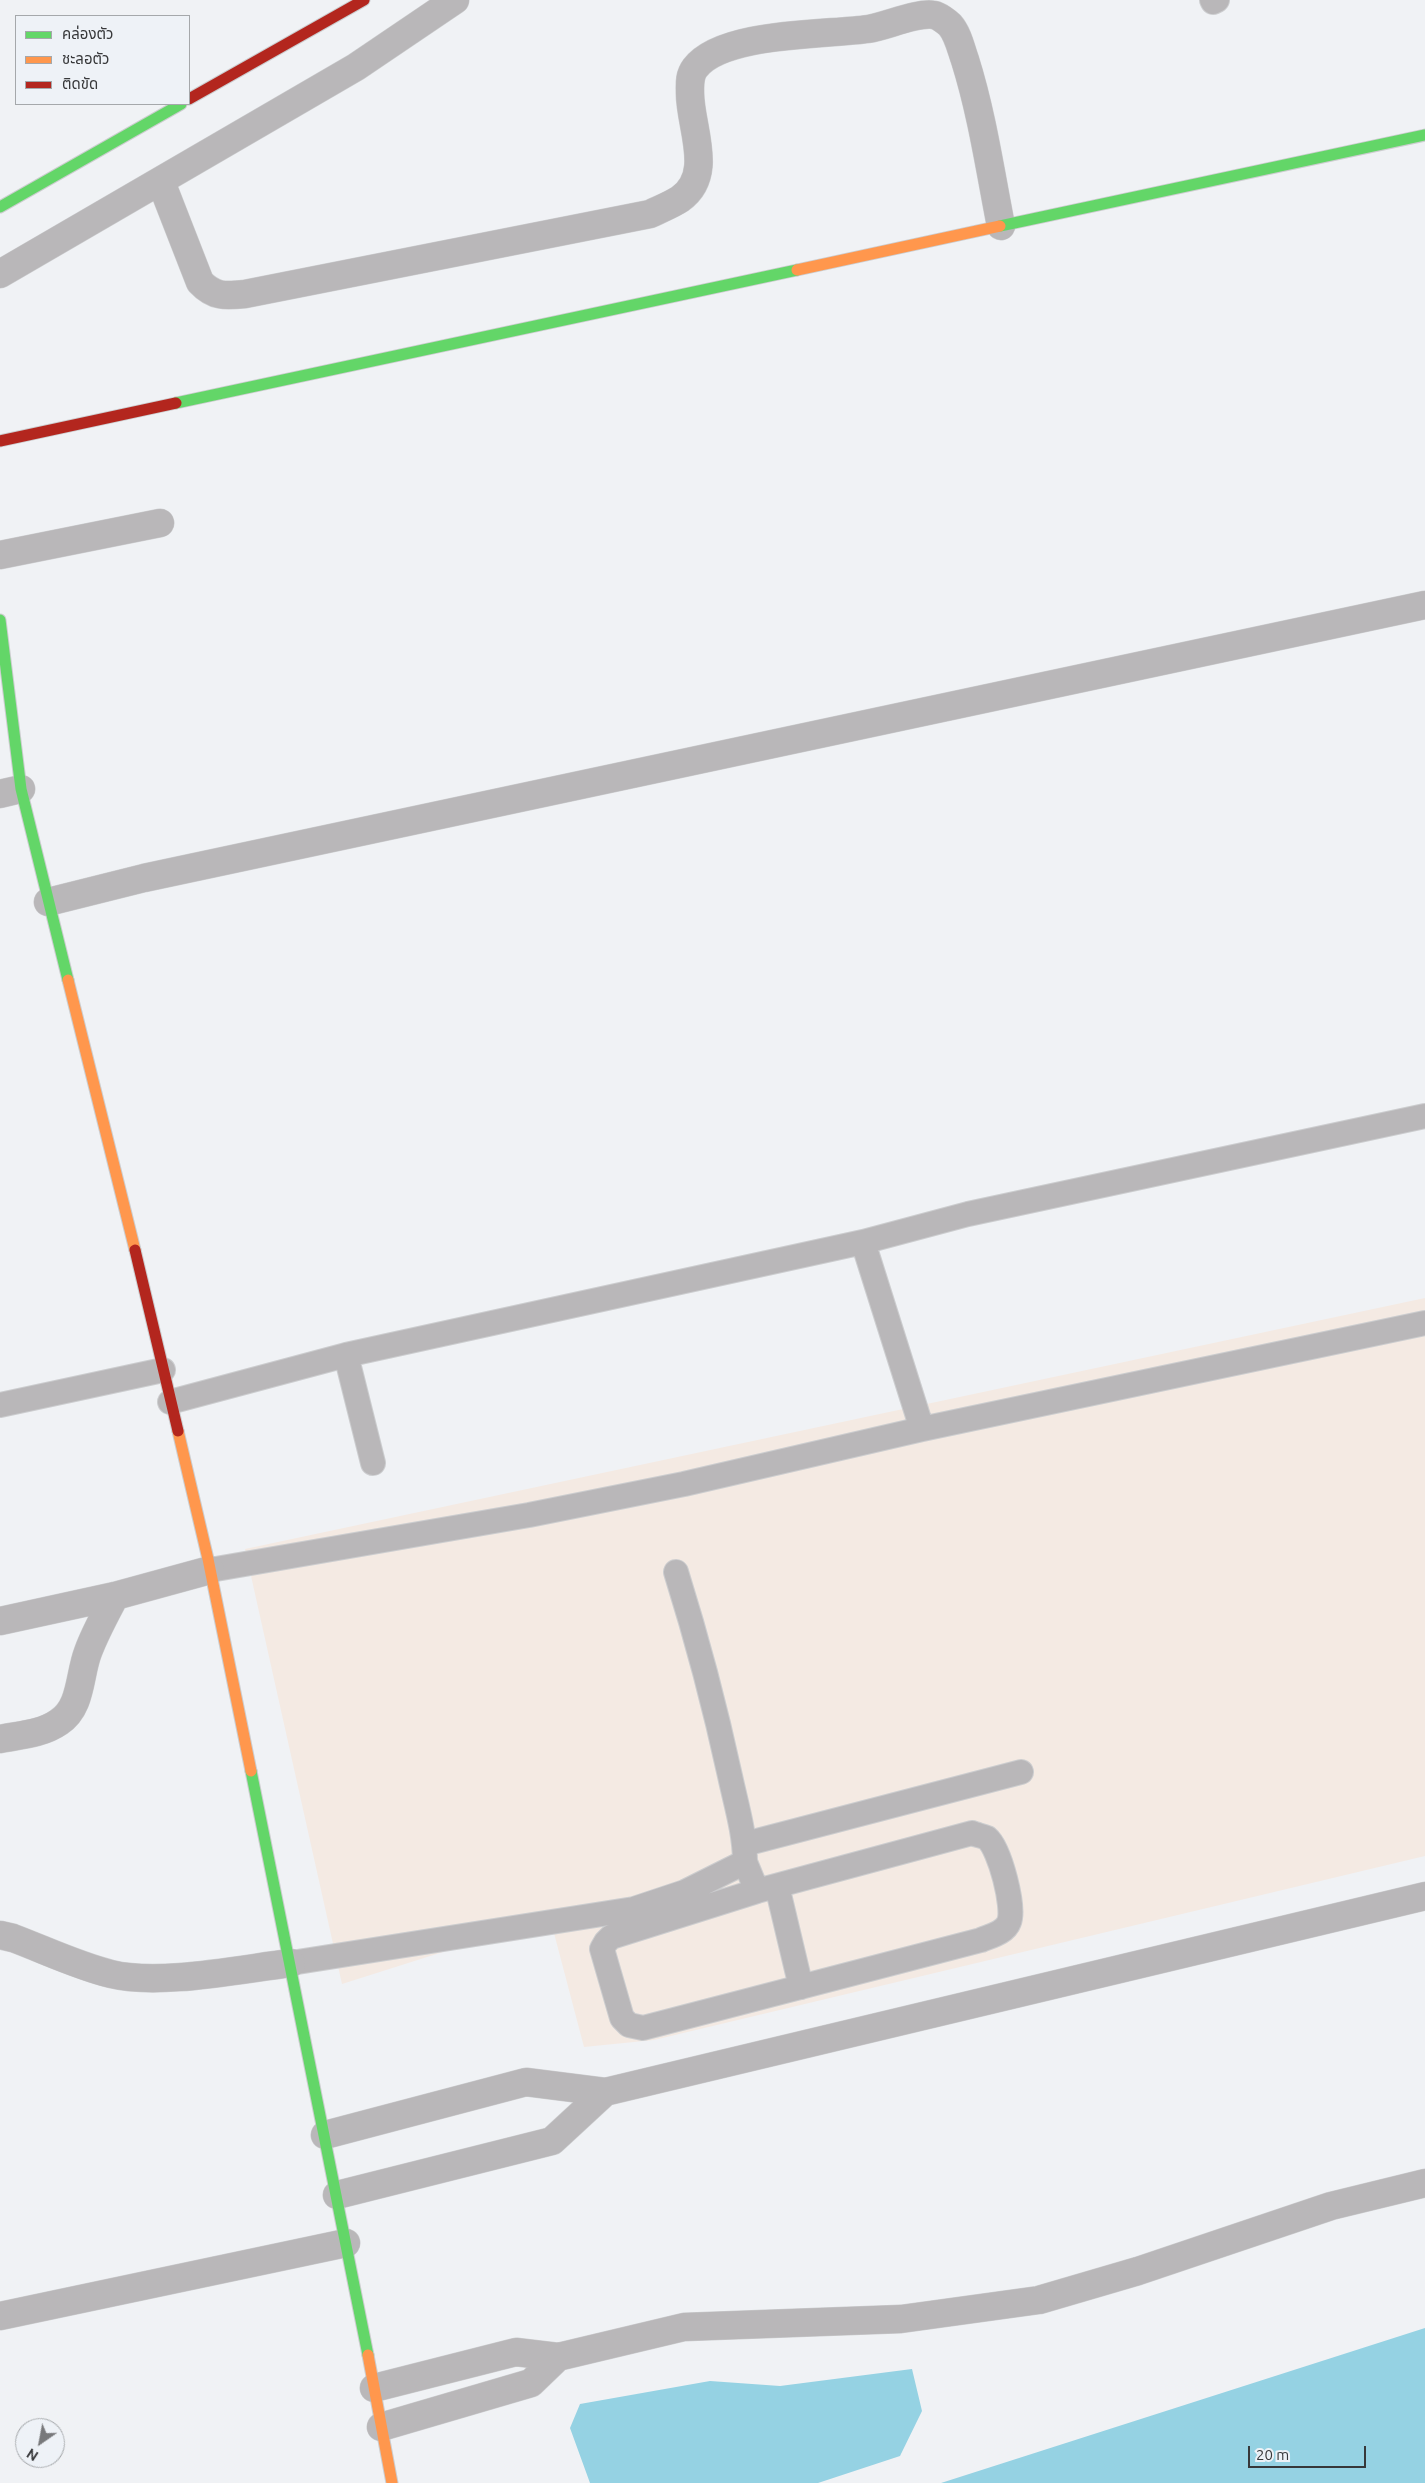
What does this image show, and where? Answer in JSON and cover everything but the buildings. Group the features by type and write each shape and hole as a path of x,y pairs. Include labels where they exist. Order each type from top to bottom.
{"street":[{"path":"190,98 364,0"},
{"path":"0,274 356,67 455,0"},
{"path":"161,182 200,282 208,291 218,296 245,294 650,214 680,199 695,185 700,163 690,103 690,79 695,68 710,54 732,46 769,39 870,28 924,15 936,15 950,26 955,34 974,89 1001,226"},
{"path":"0,206 179,105"},
{"path":"0,441 1425,135"},
{"path":"0,555 160,524"},
{"path":"48,902 144,878 1425,605"},
{"path":"0,620 10,792 48,902 210,1570 291,1963 392,2483"},
{"path":"0,1621 115,1596 210,1570"},
{"path":"0,1739 50,1728 61,1721 79,1693 87,1653 115,1596"},
{"path":"325,2135 526,2082 605,2092 1425,1896"},
{"path":"0,1935 111,1974 134,1978 193,1976 291,1963"},
{"path":"337,2195 552,2141 605,2092"},
{"path":"374,2388 516,2352 558,2356 684,2327 901,2320 1039,2300 1138,2271 1331,2206 1425,2183"},
{"path":"0,2316 346,2243"},
{"path":"381,2427 531,2383 558,2356"}],"lane":[{"path":"1212,0 1213,2 1217,0"},
{"path":"170,1402 346,1355 863,1242 968,1214 1425,1116"},
{"path":"863,1242 922,1429"},
{"path":"210,1570 529,1514 684,1484 922,1429 1425,1323"},
{"path":"346,1355 373,1463"},
{"path":"0,1405 163,1370"},
{"path":"676,1572 697,1640 745,1853 767,1888 801,1986"},
{"path":"291,1963 634,1908 685,1892 745,1853 1021,1772"},
{"path":"972,1833 987,1838 998,1855 1012,1910 1009,1924 1000,1932 981,1940 801,1986 642,2028 629,2025 622,2018 602,1949 611,1938 767,1888 972,1833"}],"shaded area":[{"path":"1425,1298 1425,1856 654,2040 584,2047 550,1918 342,1984 245,1549"}],"water":[{"path":"1425,2328 1425,2483 941,2483"},
{"path":"912,2369 922,2411 900,2456 818,2483 590,2483 570,2428 580,2404 710,2381 780,2386"}],"traffic: fast":[{"path":"0,207 179,105"},
{"path":"1000,226 1425,135"},
{"path":"176,403 797,270"},
{"path":"0,620 21,789 68,980"},
{"path":"251,1771 368,2355"}],"traffic: slow":[{"path":"797,270 1000,226"},
{"path":"68,980 135,1250"},
{"path":"178,1431 208,1559 251,1771"},
{"path":"368,2355 392,2483"}],"traffic: jam":[{"path":"190,98 364,0"},
{"path":"0,441 176,403"},
{"path":"135,1250 178,1431"}]}
